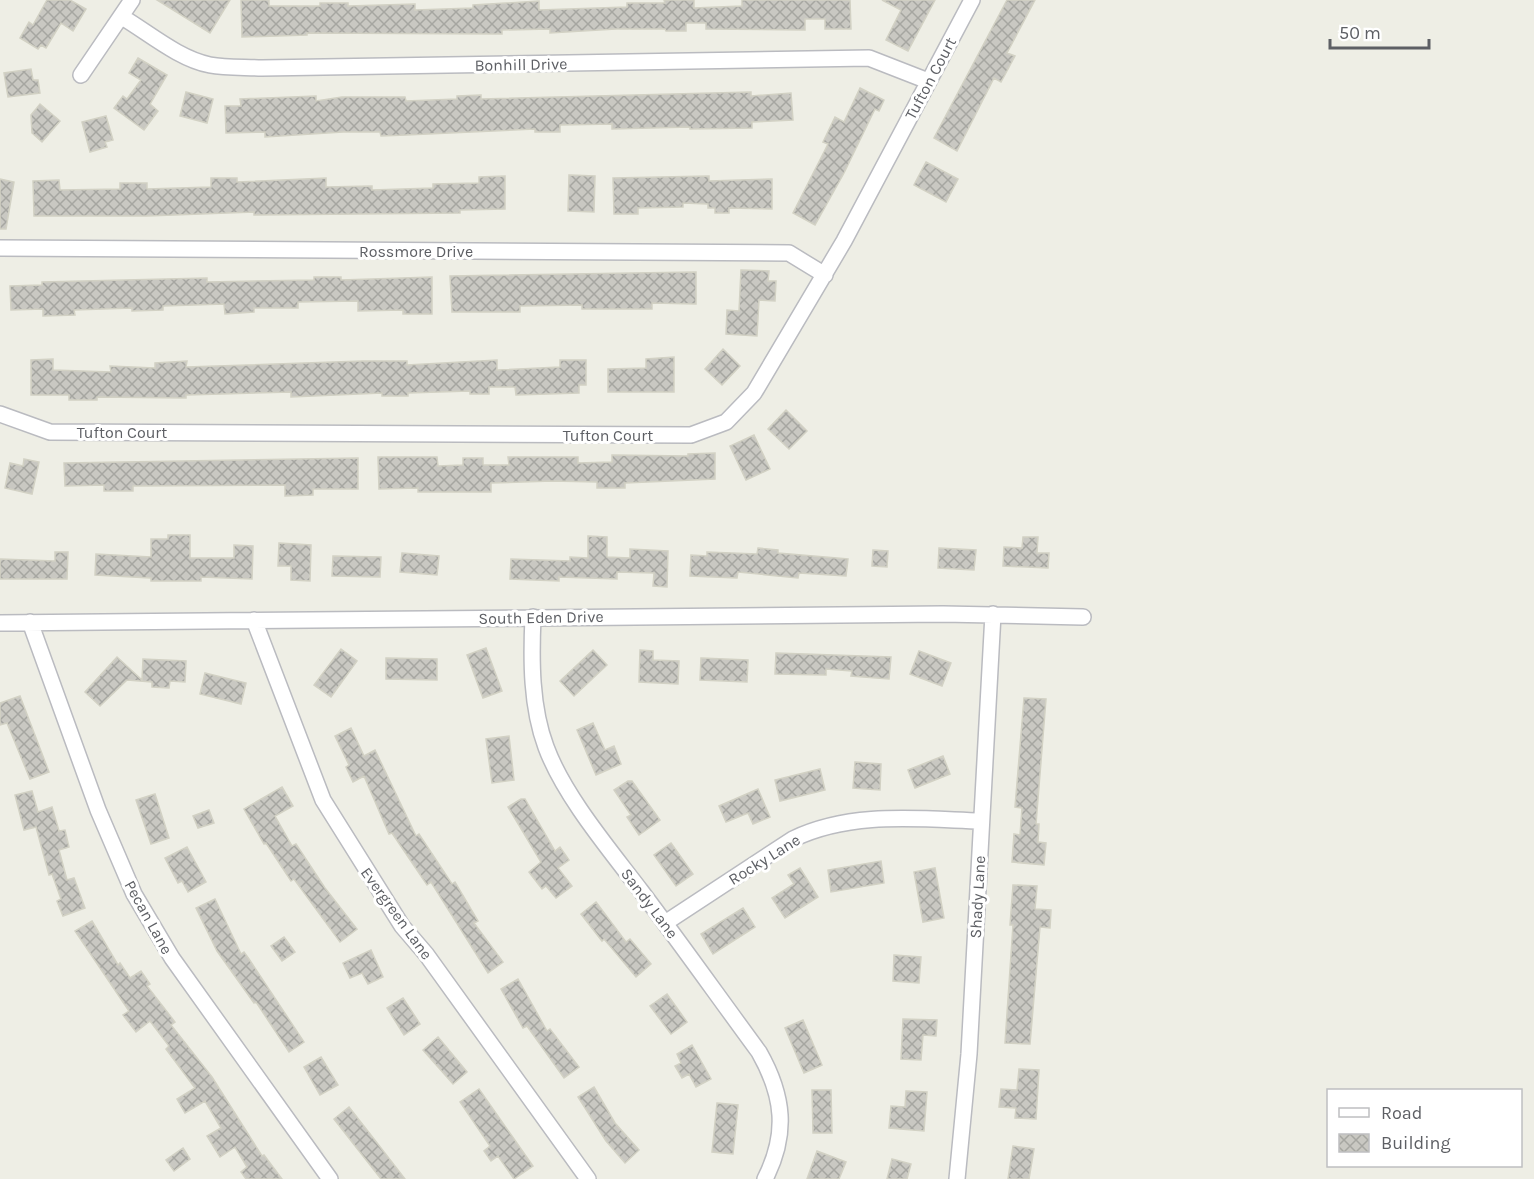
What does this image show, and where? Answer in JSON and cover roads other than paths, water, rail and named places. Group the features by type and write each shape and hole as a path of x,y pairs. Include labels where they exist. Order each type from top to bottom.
{"street":[{"path":"81,75 132,0"},
{"name":"Tufton Court","path":"0,414 50,432 692,435 726,422 754,393 825,275 972,0"},
{"name":"Bonhill Drive","path":"122,17 188,57 209,65 274,68 869,58 928,81"},
{"name":"Rossmore Drive","path":"0,248 789,253 825,275"},
{"name":"South Eden Drive","path":"0,623 993,614 1083,617"},
{"name":"Shady Lane","path":"957,1179 969,1054 993,614"},
{"name":"Sandy Lane","path":"533,617 533,674 537,711 551,759 597,832 759,1052 770,1074 782,1122 781,1135 765,1179"},
{"name":"Evergreen Lane","path":"254,620 312,778 354,854 402,926 426,954 588,1179"},
{"name":"Pecan Lane","path":"30,622 98,810 134,894 171,958 330,1179"},
{"name":"Rocky Lane","path":"665,923 793,839 815,828 839,822 864,820 981,821"}]}
